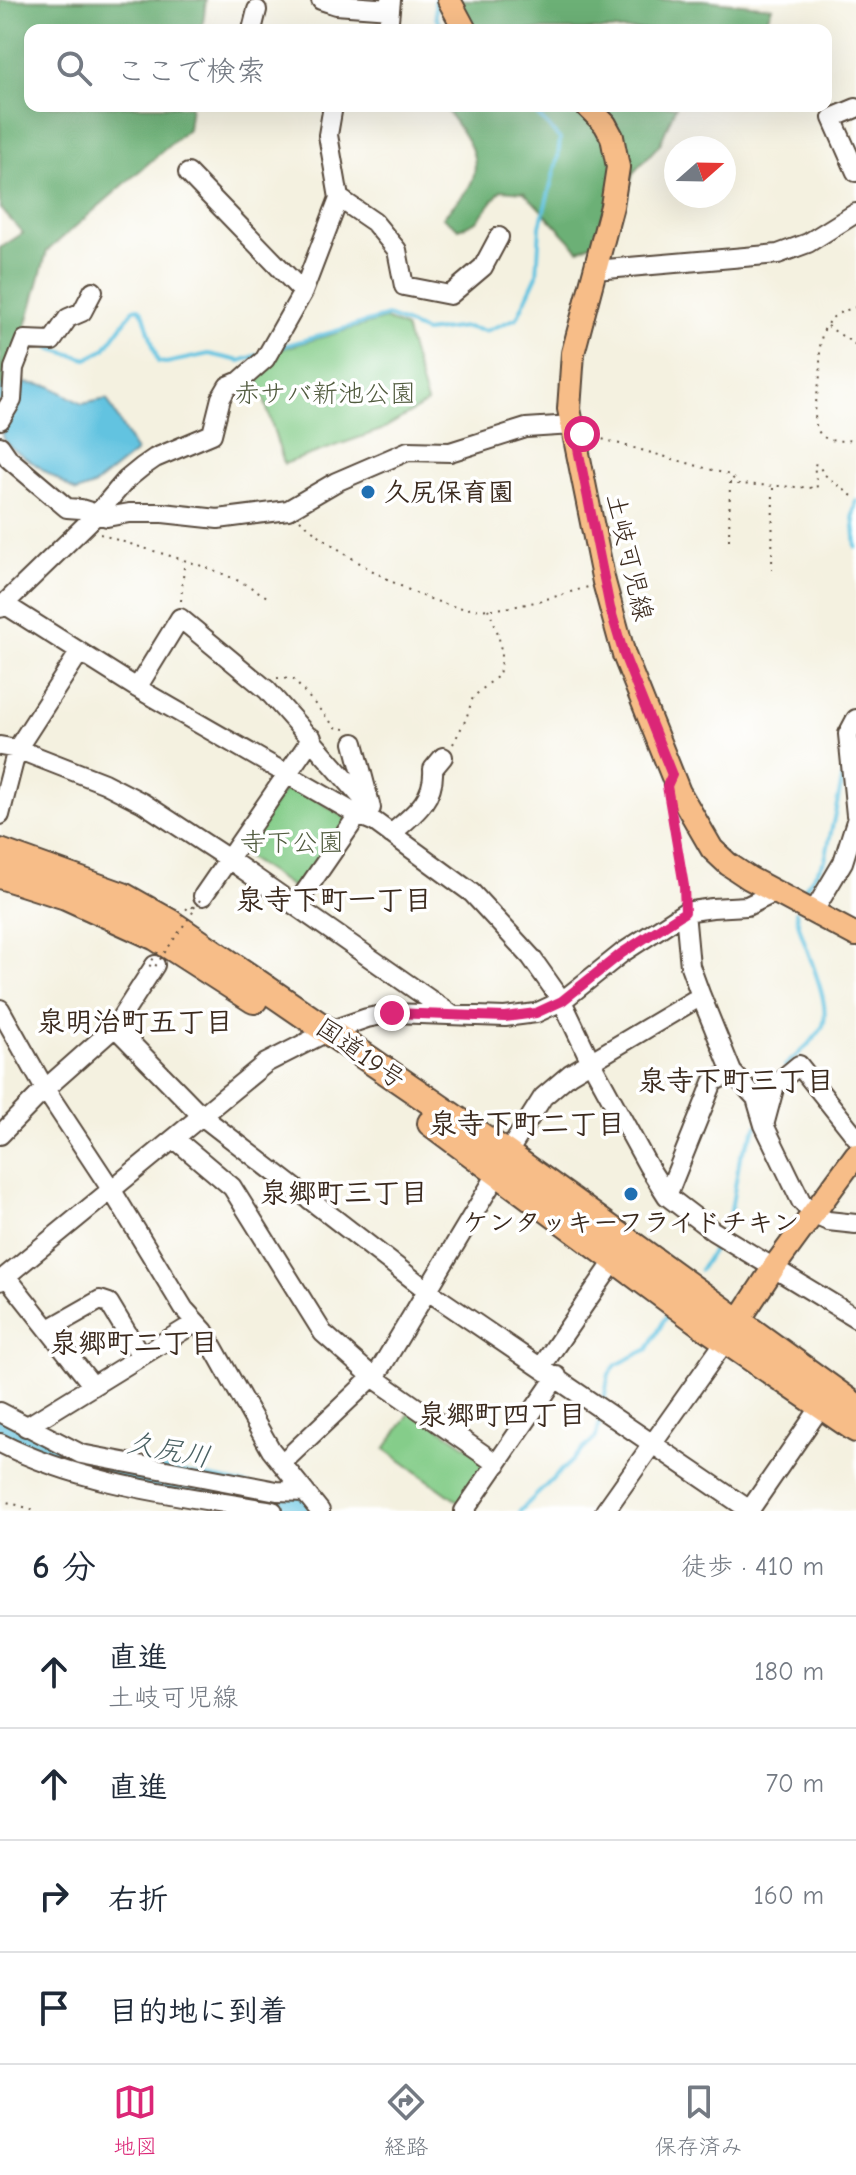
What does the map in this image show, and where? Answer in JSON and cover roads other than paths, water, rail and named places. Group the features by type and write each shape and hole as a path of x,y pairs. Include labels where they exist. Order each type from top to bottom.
{"highway":[{"name":"国道19号","path":"0,852 123,896 169,922 320,1035 503,1163 856,1429"},
{"name":"国道19号","path":"0,875 66,896 156,937 320,1035"},
{"name":"国道19号","path":"503,1163 615,1260 856,1407"}],"main road":[{"path":"449,0 462,24"},
{"name":"土岐可児線","path":"593,112 612,137 618,167 617,186 573,353 569,409 604,582 624,655 647,717 688,810 712,849 728,864 856,935"},
{"path":"731,1332 856,1155"}],"street":[{"path":"321,0 336,5 390,4 388,24"},
{"path":"254,24 257,10"},
{"path":"856,108 832,118 856,172"},
{"path":"332,112 328,135 339,198 303,292 265,359 240,381 228,386 221,398 212,434 155,458 126,480 91,520 2,606 286,775 368,815 472,893 531,957 562,1001 591,1062 667,1196 721,1235 856,1318"},
{"path":"188,173 303,292"},
{"path":"339,198 374,222 397,250 404,286 450,295 483,267 499,237"},
{"path":"595,270 778,254 808,243 856,213"},
{"path":"0,420 12,400 14,368 22,344 52,341 68,318 82,312 93,291"},
{"path":"91,520 129,513 218,519 288,510 336,482 408,451 450,452 526,428 574,429"},
{"path":"0,446 9,459 67,508 81,509 91,520"},
{"path":"137,688 180,618 267,690 312,738 368,815"},
{"path":"0,815 9,747 79,653"},
{"path":"856,719 848,734 856,815"},
{"path":"203,896 312,738"},
{"path":"296,905 368,815 354,743"},
{"path":"9,747 104,783 143,803 296,905 452,1015"},
{"path":"391,834 423,803 434,786 433,769 443,757"},
{"path":"811,909 843,862 856,821"},
{"path":"93,1386 49,1329 3,1279 266,1063 320,1035 367,1018 392,1013 505,1017 536,1013 562,1001 622,953 685,912 747,906 781,894"},
{"path":"685,912 690,966 701,996 732,1072 756,1098 764,1125 801,1201 814,1215 851,1219"},
{"path":"0,1135 45,1089 115,1027 156,959"},
{"path":"282,1463 374,1378 543,1097 570,1074 701,996"},
{"path":"0,1009 45,1089 184,1309 204,1331 271,1450 320,1511"},
{"path":"115,1027 203,1117 428,1291 750,1511 822,1405"},
{"path":"764,1125 775,1085 799,1065 856,1137"},
{"path":"667,1196 713,1082 732,1072"},
{"path":"175,1139 232,1187 323,1333 374,1378 497,1464"},
{"path":"464,1511 497,1464 615,1260"},
{"path":"49,1329 100,1300 109,1303 141,1356"},
{"path":"26,1427 195,1323"},
{"path":"605,1511 731,1332"},
{"path":"0,1412 81,1454 277,1491 305,1492"},
{"path":"0,1443 58,1469 90,1479 273,1511"}],"water":[{"path":"24,383 50,386 82,404 107,399 136,452 93,486 76,492 10,447 2,436 3,427 18,405"}],"waterway":[{"path":"435,0 436,18 440,24"},
{"path":"277,348 388,316 425,332 465,327 486,331 517,318 537,275 540,226 560,139 535,112"},
{"path":"49,348 87,359 104,350 134,309 139,308 158,362 209,354 240,361 258,355"},
{"path":"0,399 4,388"},
{"path":"856,501 853,515 856,547"},
{"path":"799,896 825,860 843,767"},
{"path":"785,1066 816,1036 824,1020 821,991 796,912"},
{"path":"724,1230 730,1216 740,1157 757,1126"},
{"path":"700,1270 718,1242"},
{"path":"603,1405 609,1374 616,1365 648,1349 667,1315"},
{"path":"520,1511 596,1437 601,1418"},
{"name":"久尻川","path":"0,1425 66,1460 300,1505"}],"place":[{"name":"久尻保育園","path":"368,492"},
{"name":"ケンタッキーフライドチキン","path":"631,1194"}],"district":[{"name":"泉寺下町一丁目","path":"334,899"},
{"name":"泉明治町五丁目","path":"135,1021"},
{"name":"泉寺下町三丁目","path":"736,1080"},
{"name":"泉寺下町二丁目","path":"527,1123"},
{"name":"泉郷町三丁目","path":"344,1192"},
{"name":"泉郷町二丁目","path":"134,1342"},
{"name":"泉郷町四丁目","path":"502,1414"}],"park label":[{"name":"赤サバ新池公園","path":"325,393"},
{"name":"寺下公園","path":"292,842"}]}
